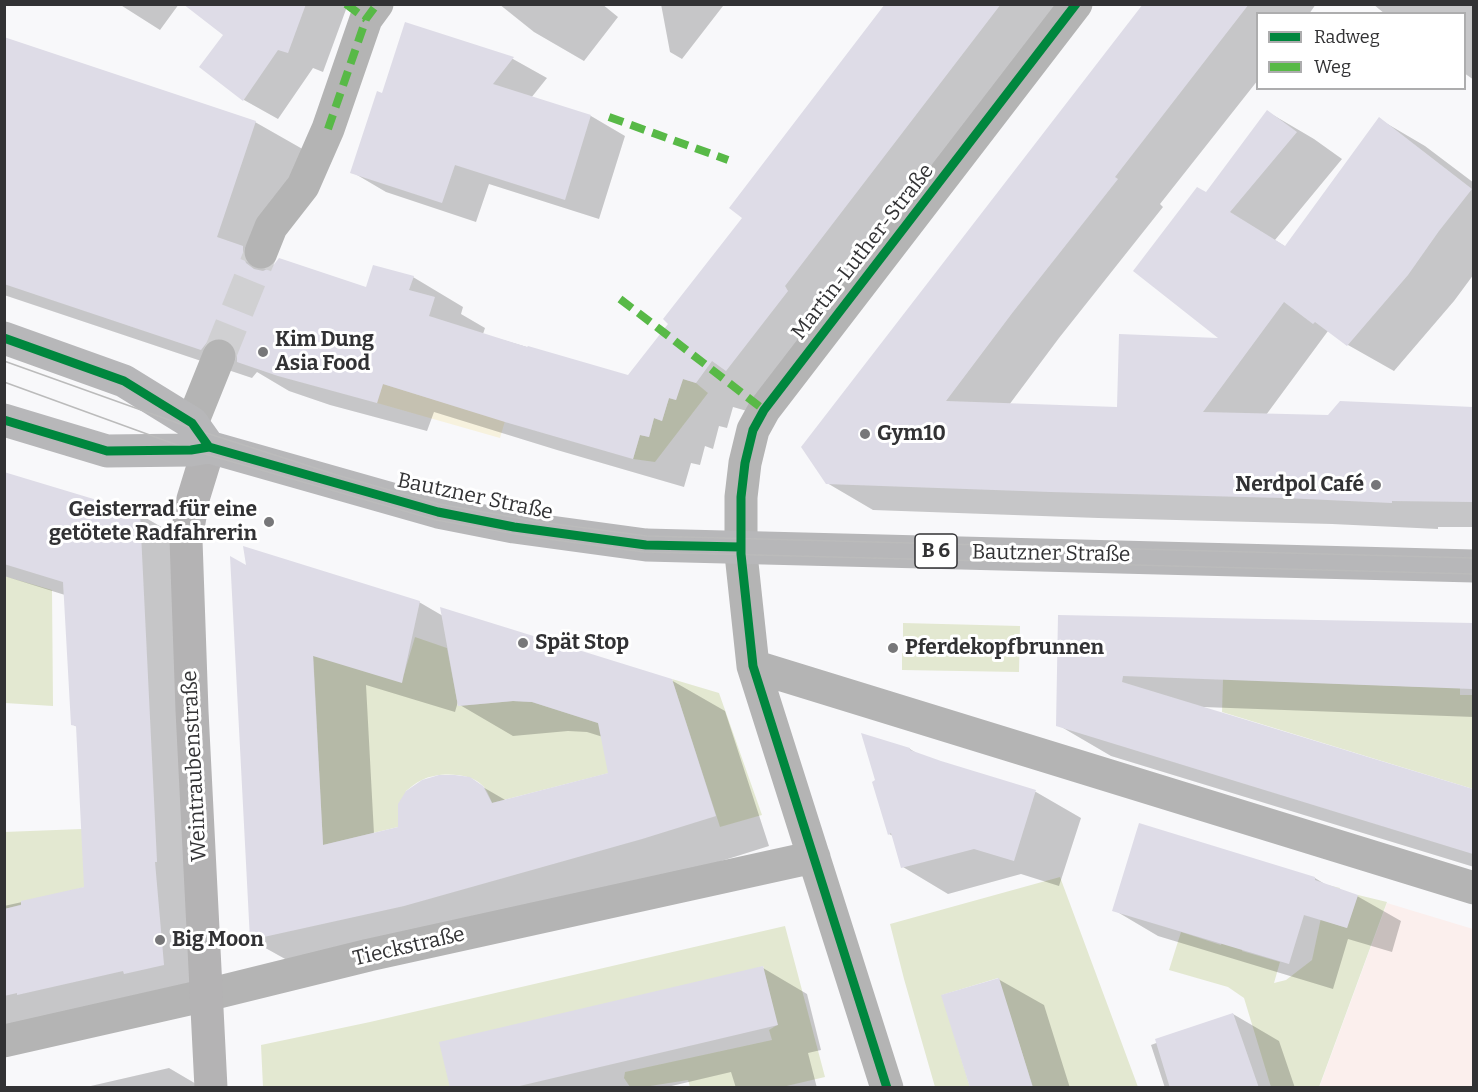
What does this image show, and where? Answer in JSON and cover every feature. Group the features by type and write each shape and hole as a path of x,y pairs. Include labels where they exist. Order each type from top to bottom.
{"main road":[{"name":"Bautzner Straße","path":"4,338 124,381 200,435 438,512 514,527 646,544 1473,566"},
{"name":"Bautzner Straße","path":"4,420 107,451 191,450 200,435"}],"street":[{"path":"261,252 271,227 303,186 328,129 366,19 377,4"},
{"name":"Martin-Luther-Straße","path":"887,1088 753,666 740,547 741,497 745,463 753,430 764,410 1076,4"},
{"path":"200,435 219,356"},
{"name":"Weintraubenstraße","path":"200,435 186,540 211,1088"},
{"path":"753,666 1473,888"},
{"name":"Tieckstraße","path":"4,1041 369,955 814,857"}],"shaded area":[{"path":"1387,903 1473,929 1473,1087 1319,1088"}],"green space":[{"path":"683,379 696,383 708,393 655,462 633,459 640,435 649,437 654,418 662,421 669,398 676,400"},
{"path":"4,576 52,590 53,706 5,703"},
{"path":"903,623 1020,626 1019,672 902,670 902,653 909,653 909,642 903,641"},
{"path":"415,637 447,648 458,706 513,701 532,702 598,723 644,764 492,803 483,786 470,778 454,775 429,777 406,791 398,827 323,845 313,650 404,674"},
{"path":"672,679 719,693 762,815 720,827"},
{"path":"1223,679 1425,687 1460,682 1460,695 1473,695 1473,789 1222,712"},
{"path":"82,829 85,887 5,909 4,832"},
{"path":"1060,877 1138,1087 1033,1087 998,978 942,995 970,1087 935,1087 890,924"},
{"path":"1328,885 1340,888 1329,922 1347,928 1358,895 1387,902 1319,1087 1271,1087 1244,998 1228,987 1169,970 1181,932 1221,945 1225,933 1245,939 1242,951 1280,962 1274,983 1286,980 1312,960"},
{"path":"785,926 825,1077 778,1088 690,1087 688,1080 630,1087 624,1078 625,1072 772,1040 769,1030 777,1025 763,966 450,1087 263,1087 261,1045"}],"sand":[{"path":"383,384 505,421 500,438 377,403"}],"building":[{"path":"183,4 306,4 288,53 278,50 243,101 199,67 223,35"},
{"path":"885,4 1001,4 785,286 788,291 726,371 712,361 696,383 683,379 676,400 669,398 662,421 654,418 649,437 640,435 633,459 383,384 377,403 278,376 237,362 234,345 225,338 217,337 208,341 201,350 4,284 4,37 256,121 217,237 243,246 246,263 254,269 263,271 272,267 279,258 366,287 373,265 414,276 409,290 435,297 429,316 527,347 628,375 668,324 663,319 742,218 729,208"},
{"path":"1143,4 1249,4 1115,177 1118,179 946,401 1117,407 1119,334 1218,338 1133,271 1197,187 1206,192 1267,110 1297,132 1230,212 1285,246 1379,117 1472,189 1408,275 1347,346 1284,302 1203,412 1328,415 1340,401 1473,407 1473,502 1392,501 1392,503 826,484 801,447"},
{"path":"405,22 514,57 493,84 591,115 565,200 455,165 442,203 350,173 377,91 382,93"},
{"path":"4,472 140,513 157,862 155,862 164,965 124,974 123,971 4,996 4,909 21,905 21,901 84,887 76,726 71,725 63,582 4,564"},
{"path":"243,546 420,601 402,683 313,656 323,845 398,827 398,804 406,791 422,780 439,775 470,777 483,786 492,803 608,773 598,723 532,702 513,701 458,706 440,607 672,679 716,816 404,906 250,940 230,556 246,565"},
{"path":"1058,615 1473,623 1473,689 1123,676 1122,682 1473,789 1473,854 1056,726"},
{"path":"861,733 910,748 910,750 941,761 1036,790 1014,861 974,849 901,868 872,782 875,780"},
{"path":"1139,823 1315,877 1315,880 1358,895 1347,928 1304,915 1289,964 1112,911"},
{"path":"763,966 778,1025 511,1088 450,1088 439,1042"},
{"path":"999,978 1033,1088 970,1088 941,995"},
{"path":"1233,1013 1259,1088 1170,1088 1155,1039"}],"tunnel":[{"path":"219,356 261,252"}],"tram line":[{"path":"4,361 197,430 337,475 439,504 540,522 647,536 1474,558"},
{"path":"4,382 191,450 436,520 533,537 644,552 1474,574"}],"marked path":[{"path":"346,4 366,19"},
{"path":"328,129 366,19 377,4"},
{"path":"609,117 728,160"},
{"path":"620,299 764,410"}],"cycle path":[{"path":"887,1088 753,666 741,554 741,497 745,463 753,430 764,410 1076,4"},
{"path":"4,338 124,381 192,423 209,447"},
{"path":"4,420 107,451 191,450 209,447 438,512 514,527 646,545 740,547"}],"place":[{"name":"Kim Dung Asia Food","path":"263,352"},
{"name":"Gym10","path":"865,434"},
{"name":"Nerdpol Café","path":"1376,485"},
{"name":"Geisterrad für eine getötete Radfahrerin","path":"269,522"},
{"name":"Spät Stop","path":"523,643"},
{"name":"Pferdekopfbrunnen","path":"893,648"},
{"name":"Big Moon","path":"160,940"}]}
